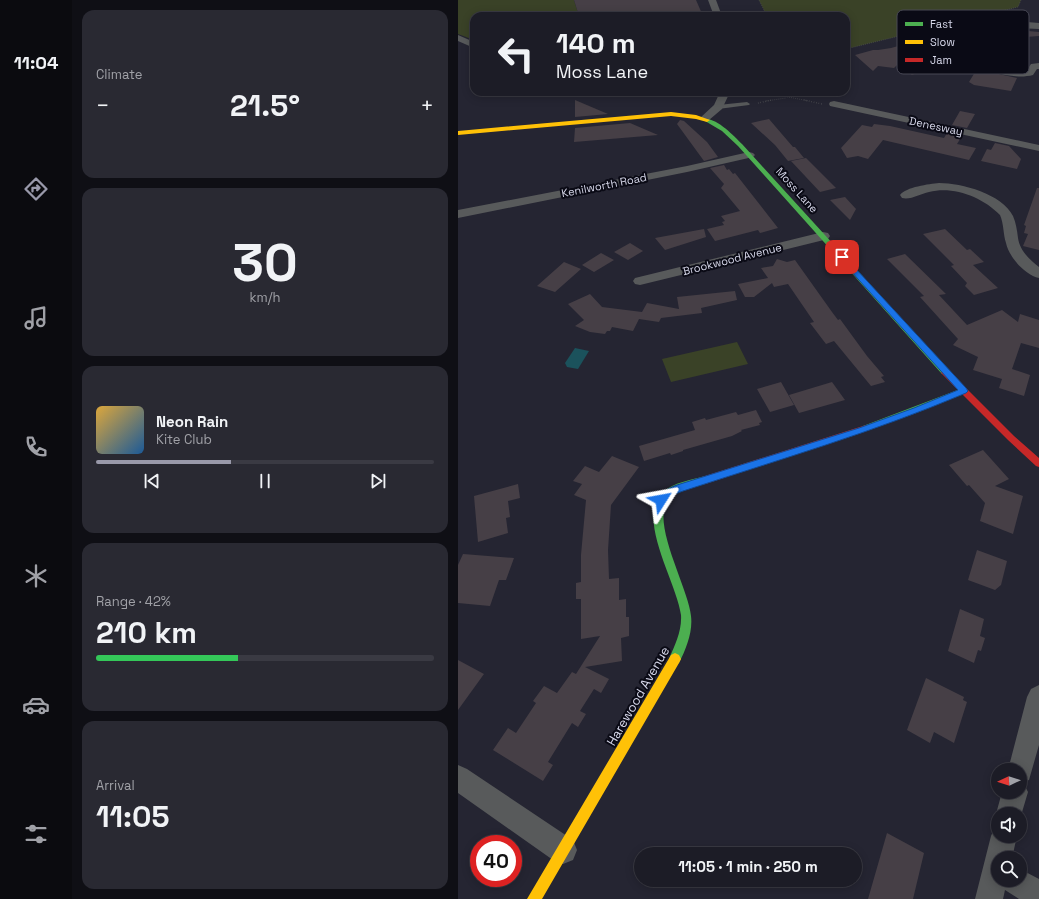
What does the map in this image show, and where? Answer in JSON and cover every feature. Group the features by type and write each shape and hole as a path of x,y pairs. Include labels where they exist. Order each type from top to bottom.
{"street":[{"path":"712,0 716,12"},
{"path":"1029,25 1039,26"},
{"path":"458,38 470,43"},
{"path":"1029,73 1034,66 1039,66"},
{"path":"705,118 718,108 723,96"},
{"name":"Denesway","path":"834,104 1039,148"},
{"name":"Moss Lane","path":"458,133 670,114 691,115 705,118 717,124 728,132 750,155 963,391 1039,463"},
{"name":"Kenilworth Road","path":"458,214 750,155"},
{"path":"906,195 928,187 946,185 967,190 988,200 1006,214 1013,245 1025,262 1039,274"},
{"name":"Brookwood Avenue","path":"640,281 823,236"},
{"name":"Harewood Avenue","path":"534,899 677,656 686,630 686,609 658,525 658,509 661,500 670,492 680,488 862,430 963,391"},
{"path":"1022,763 1039,697"},
{"path":"458,778 563,850"},
{"path":"989,899 995,887"},
{"path":"1026,887 1039,895"}],"lane":[{"path":"718,108 747,104"}],"path":[{"path":"759,0 765,12"},
{"path":"1006,10 1018,7 1021,0"},
{"path":"850,48 897,37"},
{"path":"783,96 827,105 834,104"},
{"path":"747,104 788,97"}],"green space":[{"path":"458,0 574,0 578,12 470,12 470,38 458,34"},
{"path":"759,0 1021,0 1018,7 1006,10 897,10 897,37 850,48 850,12 765,12"},
{"path":"737,342 748,364 671,382 662,359"}],"water":[{"path":"575,348 589,351 578,369 567,367 565,363"}],"building":[{"path":"574,0 696,0 701,12 578,12"},
{"path":"1029,31 1039,32 1039,36 1029,37"},
{"path":"897,46 897,65 894,68 878,66 873,71 855,55 873,50"},
{"path":"974,74 999,74 1017,78 1011,91 974,85 969,82"},
{"path":"575,100 608,114 575,117"},
{"path":"960,111 975,114 967,128 952,125"},
{"path":"769,119 804,158 788,161 775,145 751,123"},
{"path":"680,120 684,121 707,142 718,157 704,161 677,124"},
{"path":"630,123 658,135 574,142 575,128"},
{"path":"874,124 944,138 947,133 962,136 957,144 976,148 969,160 883,140 868,159 858,156 847,158 841,148 862,125 872,127"},
{"path":"995,143 1009,146 1021,159 1017,169 981,161 987,149 991,150"},
{"path":"806,158 836,188 820,192 791,161"},
{"path":"724,165 727,170 729,169 733,174 735,173 778,228 760,233 758,230 715,241 707,229 724,225 722,222 725,221 721,216 740,211 721,188 724,184 710,168"},
{"path":"1037,188 1039,188 1039,250 1023,246 1028,234 1024,233 1026,226 1024,225"},
{"path":"845,197 856,209 850,220 830,200"},
{"path":"704,229 706,237 665,250 655,238"},
{"path":"945,229 967,250 970,249 984,262 973,265 998,288 974,295 965,286 967,283 951,266 954,265 923,234"},
{"path":"630,243 643,251 628,260 614,252"},
{"path":"601,253 614,260 594,272 582,265"},
{"path":"905,254 946,294 939,295 967,325 1002,310 1018,322 1020,314 1039,320 1039,348 1021,343 1012,369 1030,375 1024,396 999,388 1002,379 973,370 978,357 953,345 958,339 920,297 924,296 887,259"},
{"path":"777,259 787,262 795,260 838,320 840,319 867,356 884,376 881,377 885,382 871,386 834,341 826,344 810,323 814,322 788,284 774,287 772,283 754,297 745,297 738,284 768,278 761,268 773,266"},
{"path":"564,262 581,269 555,292 537,286"},
{"path":"735,291 737,300 701,308 702,313 661,318 659,322 639,319 633,331 612,327 610,331 607,331 605,334 590,332 575,326 584,320 568,304 590,294 602,307 642,312 647,303 679,309 677,297"},
{"path":"781,382 794,405 770,412 757,389"},
{"path":"832,382 845,400 799,413 789,395"},
{"path":"756,410 762,422 759,423 760,425 741,430 742,431 732,436 683,450 671,455 670,453 644,461 639,446 695,430 692,422 705,418 706,420 736,412 738,415"},
{"path":"983,450 1009,479 995,486 1023,496 1013,534 980,521 985,503 969,485 967,486 949,465"},
{"path":"612,456 639,467 611,505 608,550 609,579 619,578 619,600 626,599 626,617 629,617 629,636 621,638 622,661 585,667 609,679 601,693 594,689 580,711 586,714 578,727 572,723 548,762 553,765 543,781 493,750 508,728 516,733 536,703 533,701 544,686 557,693 572,672 576,674 600,636 581,639 581,599 576,599 576,583 581,582 581,555 586,500 574,495 582,484 573,481 585,466 599,472"},
{"path":"518,484 520,498 508,501 510,517 506,518 508,533 478,542 474,496"},
{"path":"977,550 1007,561 1001,585 995,590 968,580"},
{"path":"463,554 514,558 506,580 499,580 490,606 458,603 458,565"},
{"path":"960,609 984,619 980,636 985,638 981,651 978,650 974,663 948,651"},
{"path":"458,660 484,674 458,710"},
{"path":"926,678 964,697 963,700 967,702 954,743 934,732 930,743 907,730"},
{"path":"887,833 924,853 913,899 868,899"}],"traffic: fast":[{"path":"707,120 724,130 740,145 945,372"},
{"path":"866,428 963,391"},
{"path":"675,659 684,638 686,615 684,603 661,536 658,520 659,506 665,496 674,490 705,480"}],"traffic: slow":[{"path":"458,133 671,114 707,120"},
{"path":"534,899 675,659"}],"traffic: jam":[{"path":"945,372 1011,438 1039,463"},
{"path":"705,480 866,428"}],"route":[{"path":"661,500 670,492 680,488 862,430 963,391 842,257"}]}
